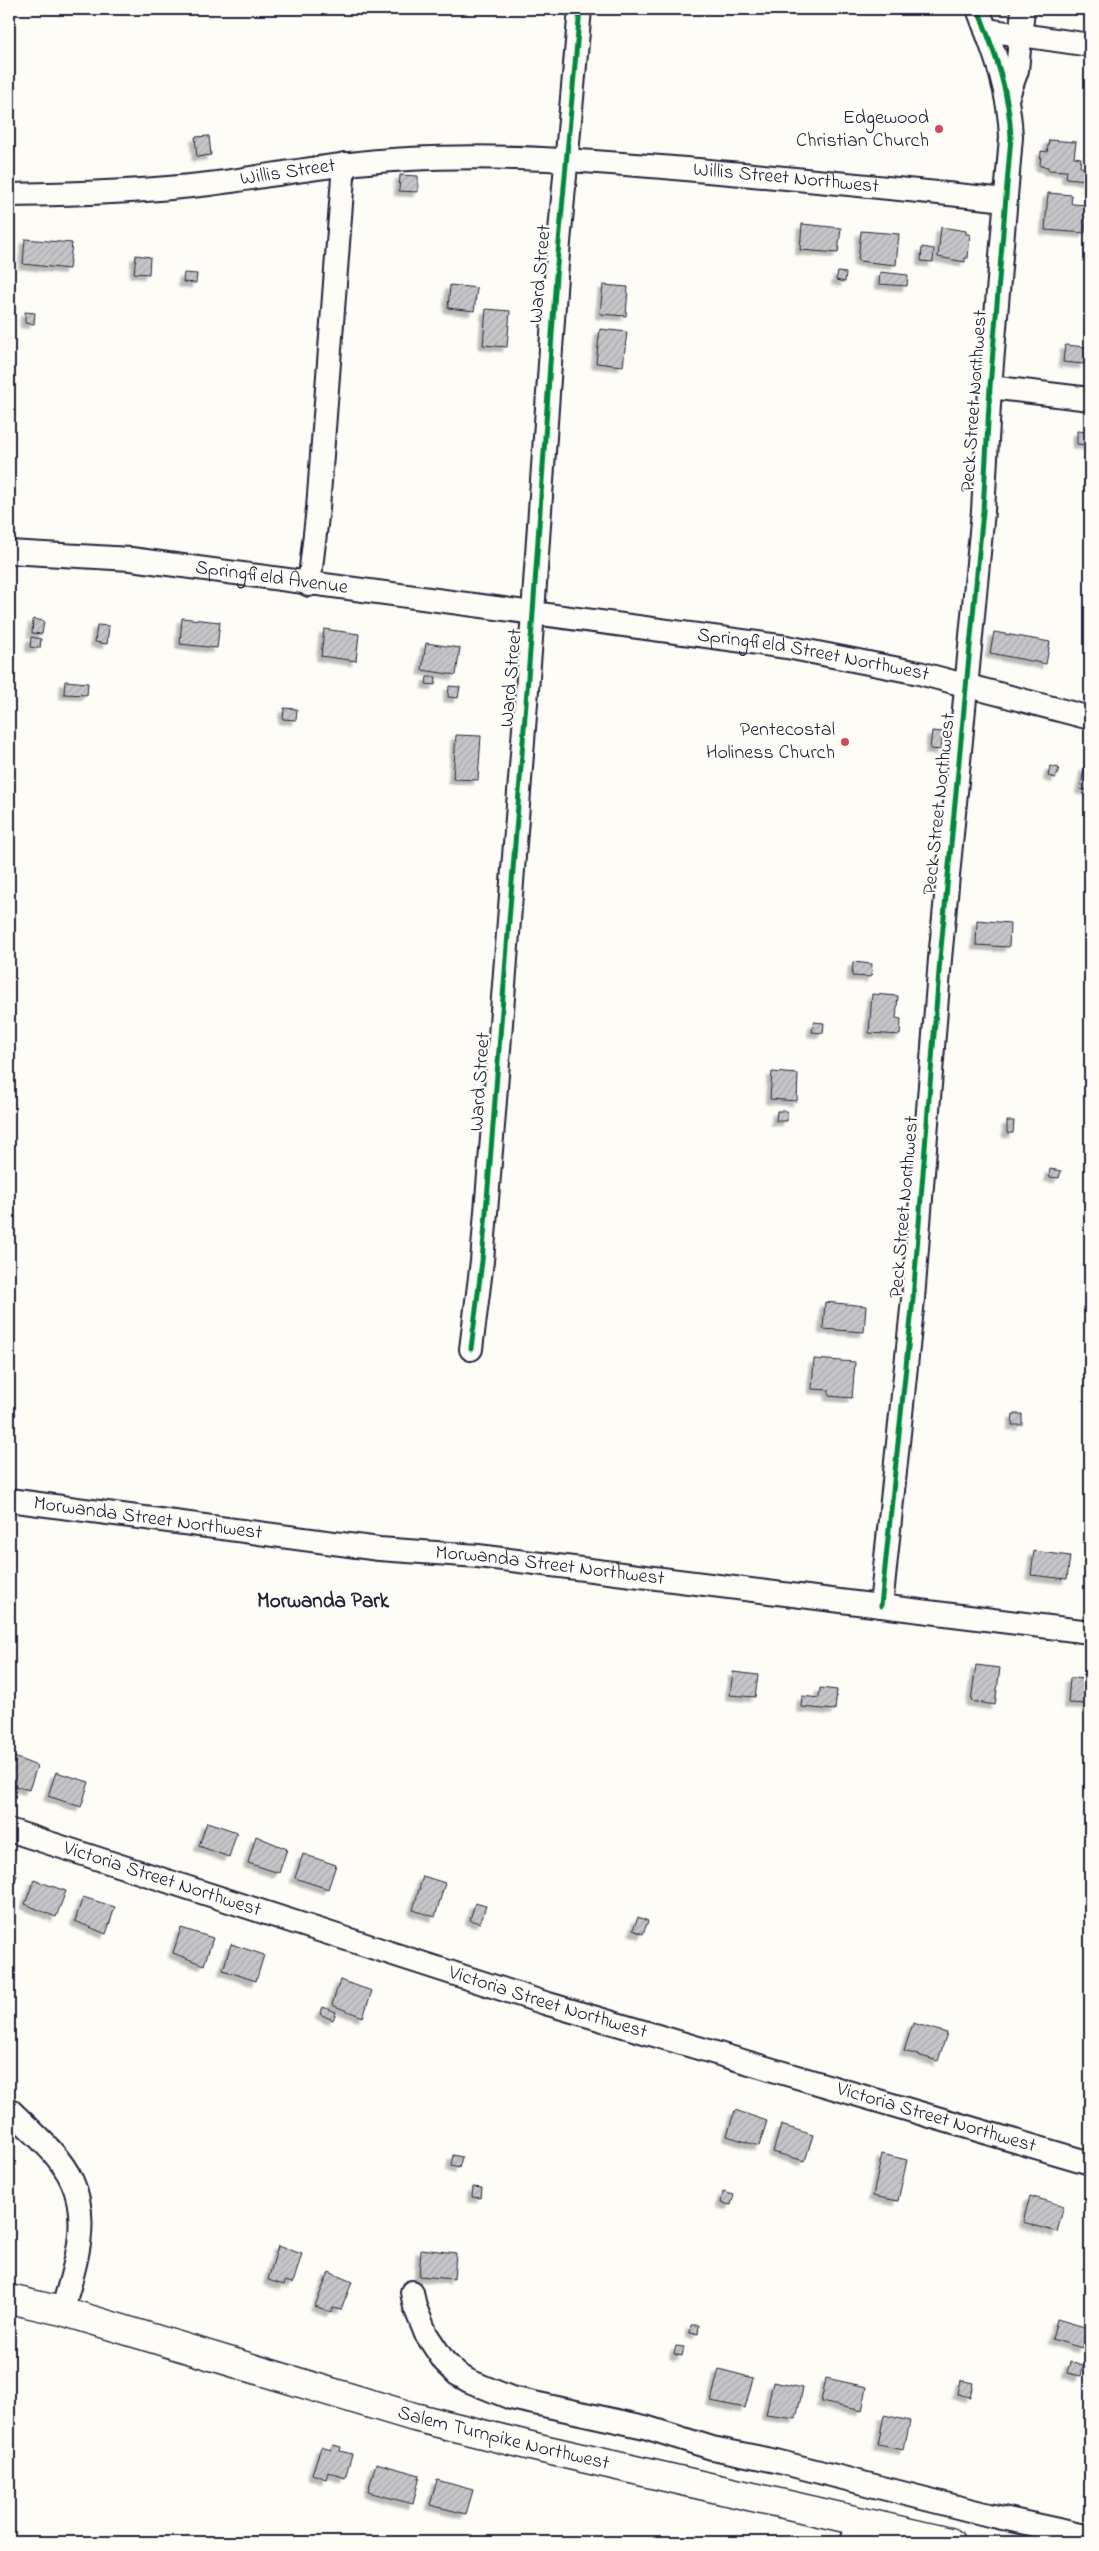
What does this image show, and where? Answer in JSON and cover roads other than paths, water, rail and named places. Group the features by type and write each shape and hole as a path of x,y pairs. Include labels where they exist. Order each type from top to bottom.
{"street":[{"name":"Ward Street","path":"471,1349 484,1231 533,613 555,285 580,9"},
{"name":"Peck Street Northwest","path":"881,1606 912,1299 940,959 983,511 990,387 1011,138 1008,96 1002,71 978,9"},
{"path":"1008,96 1017,70 1023,9"},
{"path":"986,30 1090,45"},
{"name":"Willis Street","path":"9,195 99,193 209,184 344,164 410,159 567,159"},
{"name":"Willis Street Northwest","path":"567,159 785,177 1006,200"},
{"path":"309,585 318,508 344,164"},
{"path":"990,387 1090,399"},
{"name":"Springfield Avenue","path":"9,552 132,560 309,585 533,613"},
{"name":"Springfield Street Northwest","path":"533,613 787,647 920,673 1090,718"},
{"name":"Morwanda Street Northwest","path":"9,1500 379,1549 478,1556 1090,1632"},
{"name":"Victoria Street Northwest","path":"9,1830 536,2000 1090,2164"},
{"path":"9,2109 47,2147 63,2167 71,2180 78,2200 81,2220 78,2249 62,2311"},
{"path":"412,2292 415,2307 426,2334 444,2361 457,2374 469,2381 511,2398 544,2407 636,2424 712,2448 776,2461 988,2515 1090,2537"},
{"name":"Salem Turnpike Northwest","path":"9,2299 62,2311 414,2417 853,2531 950,2542"}],"place":[{"name":"Edgewood Christian Church","path":"939,129"},
{"name":"Pentecostal Holiness Church","path":"845,742"}],"district":[{"name":"Morwanda Park","path":"323,1602"}]}
